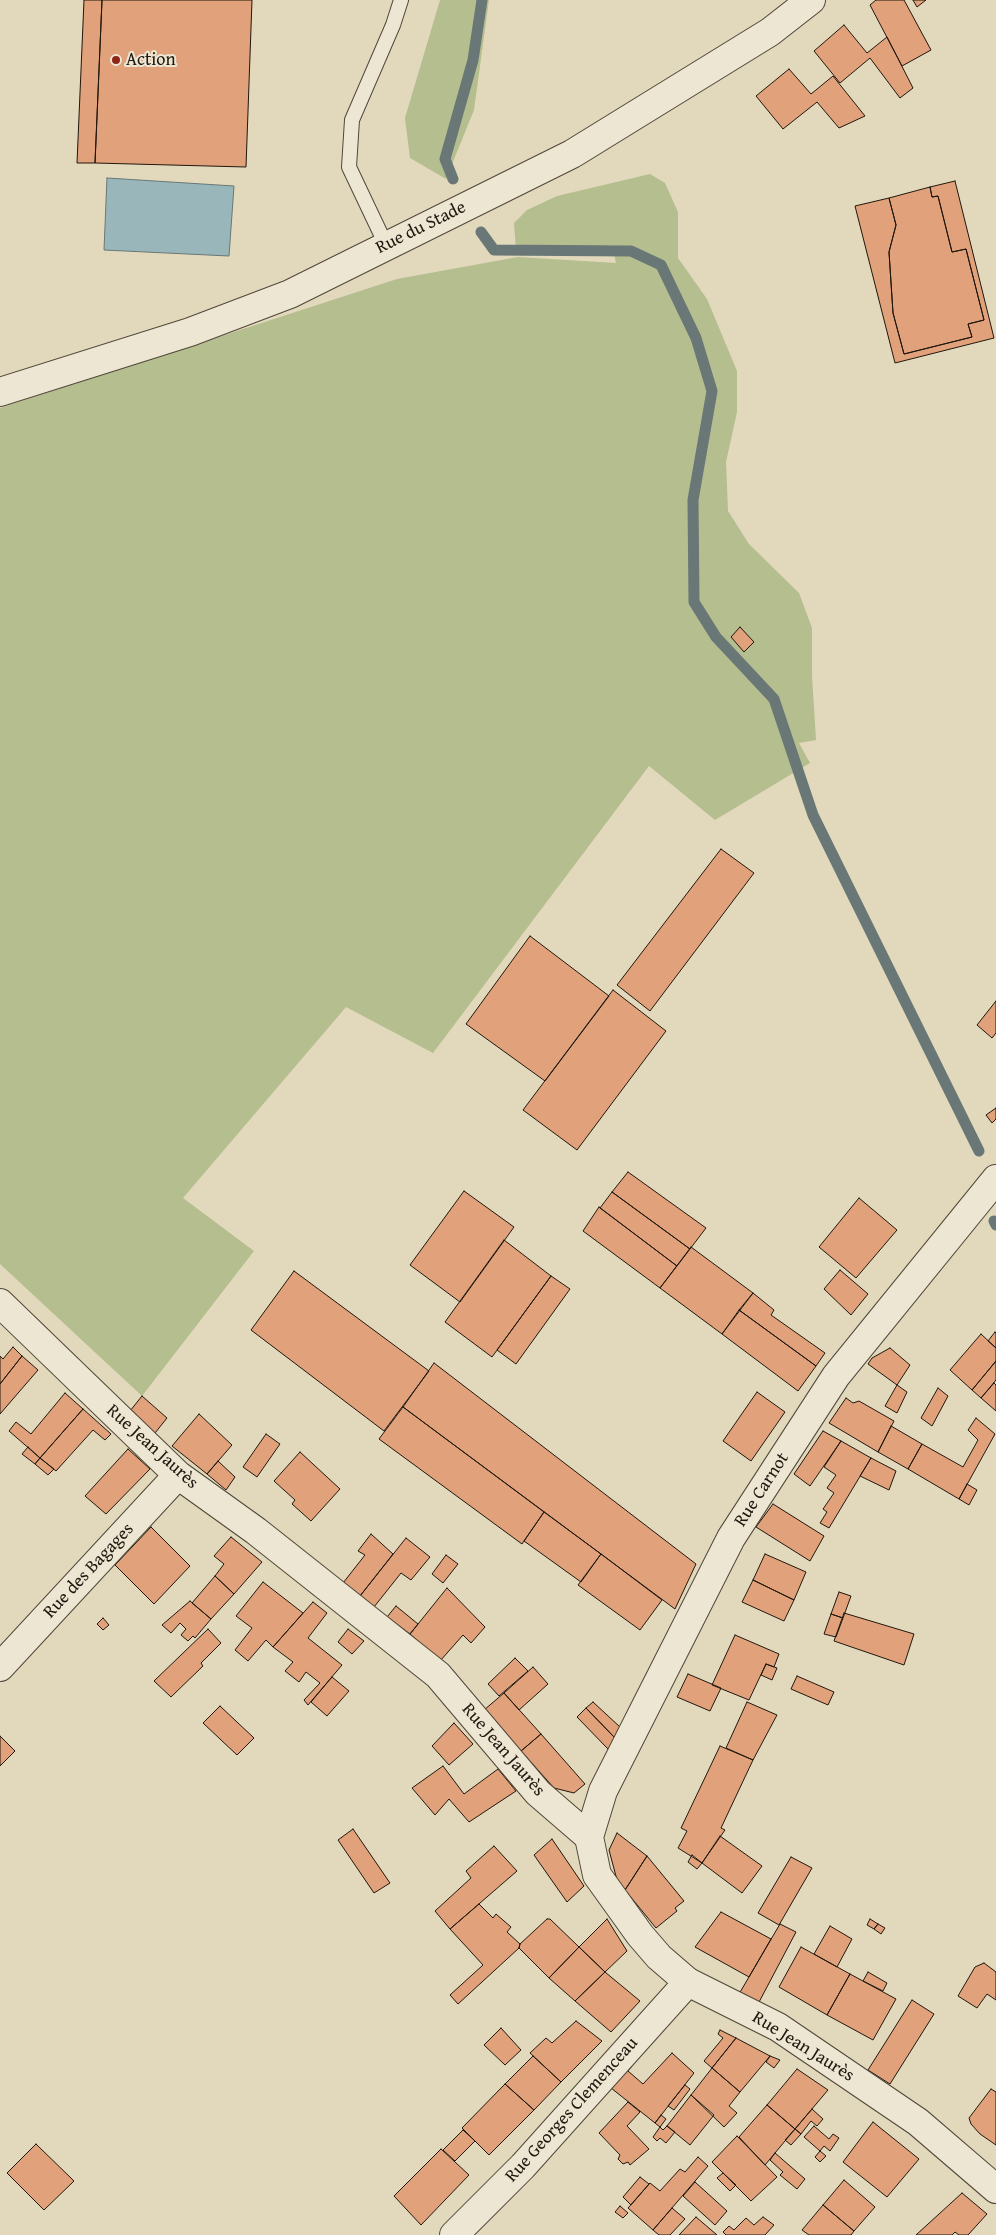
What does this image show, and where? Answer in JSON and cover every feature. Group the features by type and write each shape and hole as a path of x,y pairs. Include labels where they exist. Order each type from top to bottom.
{"street":[{"name":"Rue du Stade","path":"0,392 190,332 290,294 572,154 770,32 811,0"},
{"name":"Rue Carnot","path":"588,1837 603,1791 731,1538 836,1376 996,1179"},
{"name":"Rue Jean Jaurès","path":"0,1303 178,1475 256,1531 438,1675 538,1793 588,1837 597,1875 640,1935 659,1957 688,1982 778,2027 918,2122 996,2189"},
{"name":"Rue des Bagages","path":"0,1666 178,1475"},
{"name":"Rue Georges Clemenceau","path":"454,2235 523,2166 688,1982"}],"lane":[{"path":"386,245 349,167 352,120 393,25 401,0"}],"green space":[{"path":"440,0 489,0 474,110 446,179 410,158 405,118"},
{"path":"650,174 665,183 678,212 678,258 707,299 737,371 737,412 726,462 728,511 749,544 799,593 812,628 812,676 816,740 799,743 810,763 715,820 649,766 433,1053 346,1007 183,1198 254,1251 142,1396 0,1264 0,408 397,279 518,257 616,263 612,245 539,255 516,249 514,223 527,210 557,196"}],"water":[{"path":"107,178 234,186 229,256 104,250"}],"building":[{"path":"84,0 102,0 95,163 77,163"},
{"path":"102,0 252,0 246,167 95,163"},
{"path":"876,0 904,0 931,50 902,66 870,5"},
{"path":"913,0 926,0 917,7"},
{"path":"844,25 867,53 887,37 913,88 900,98 870,58 840,83 814,51"},
{"path":"789,69 811,94 833,76 865,116 839,128 817,102 783,129 756,96"},
{"path":"955,181 994,338 895,363 855,206 889,198 896,225 889,252 893,313 904,354 972,337 968,324 984,320 966,249 952,252 938,196 932,197 930,187"},
{"path":"930,187 932,197 938,196 952,252 966,249 984,320 968,324 972,337 904,354 893,313 889,252 896,225 889,198"},
{"path":"740,627 754,642 744,652 731,637"},
{"path":"721,849 754,873 650,1011 617,985"},
{"path":"530,936 609,996 545,1081 466,1024"},
{"path":"613,990 666,1031 577,1150 523,1110"},
{"path":"996,1001 996,1033 992,1038 977,1025"},
{"path":"996,1108 996,1119 992,1123 986,1115"},
{"path":"628,1172 706,1228 690,1249 612,1192"},
{"path":"464,1191 514,1227 460,1302 410,1265"},
{"path":"612,1192 690,1249 677,1266 600,1208"},
{"path":"859,1198 897,1230 856,1278 819,1247"},
{"path":"599,1207 677,1266 660,1288 583,1231"},
{"path":"504,1240 551,1276 492,1357 445,1322"},
{"path":"691,1247 753,1293 722,1334 660,1288"},
{"path":"840,1270 868,1294 851,1315 824,1289"},
{"path":"294,1271 429,1371 384,1431 251,1330"},
{"path":"551,1276 570,1289 516,1364 497,1350"},
{"path":"753,1293 774,1310 771,1315 825,1353 816,1366 739,1310"},
{"path":"739,1310 816,1366 798,1391 722,1334"},
{"path":"996,1333 996,1348 988,1341"},
{"path":"981,1334 996,1348 996,1361 972,1390 950,1370"},
{"path":"13,1347 22,1356 0,1384 0,1356 3,1359"},
{"path":"890,1348 910,1365 897,1385 868,1364 872,1358"},
{"path":"22,1356 38,1370 0,1414 0,1384"},
{"path":"996,1361 996,1380 981,1398 972,1390"},
{"path":"434,1363 696,1564 675,1609 403,1407"},
{"path":"994,1383 996,1385 996,1411 981,1398"},
{"path":"897,1385 907,1392 897,1413 885,1406"},
{"path":"938,1388 948,1396 932,1426 921,1418"},
{"path":"757,1392 785,1412 751,1461 723,1441"},
{"path":"65,1393 83,1409 40,1458 9,1431 16,1422 31,1434"},
{"path":"142,1396 167,1418 155,1433 130,1411"},
{"path":"846,1398 853,1403 859,1401 894,1421 878,1452 829,1423"},
{"path":"403,1407 544,1512 522,1544 379,1439"},
{"path":"83,1409 111,1434 105,1440 93,1430 56,1471 40,1458"},
{"path":"199,1414 232,1445 207,1474 172,1446"},
{"path":"976,1418 995,1434 959,1499 908,1469 922,1444 963,1467 978,1440 968,1430"},
{"path":"891,1426 922,1444 908,1469 878,1452"},
{"path":"823,1431 841,1441 810,1486 794,1474"},
{"path":"266,1434 280,1444 257,1477 243,1467"},
{"path":"841,1441 871,1458 829,1528 820,1523 827,1512 823,1509 834,1493 827,1488 836,1475 824,1467"},
{"path":"28,1447 40,1458 35,1464 22,1454"},
{"path":"128,1449 150,1469 106,1514 85,1496"},
{"path":"300,1452 340,1489 311,1521 292,1504 295,1500 274,1481"},
{"path":"40,1458 54,1469 48,1475 35,1464"},
{"path":"871,1458 896,1471 889,1490 860,1476"},
{"path":"218,1461 235,1477 226,1490 207,1474"},
{"path":"967,1484 977,1490 969,1505 959,1499"},
{"path":"773,1504 824,1536 810,1561 756,1527"},
{"path":"544,1512 601,1554 581,1582 524,1541"},
{"path":"151,1527 190,1566 154,1604 115,1565"},
{"path":"371,1534 393,1554 360,1596 343,1583 365,1555 358,1551"},
{"path":"231,1537 262,1562 234,1594 215,1576 224,1564 214,1556"},
{"path":"406,1538 430,1557 411,1580 401,1573 374,1607 360,1596"},
{"path":"601,1554 662,1600 640,1630 578,1585"},
{"path":"765,1554 806,1572 794,1600 753,1580"},
{"path":"446,1555 458,1564 443,1583 432,1574"},
{"path":"215,1576 234,1594 211,1619 192,1603"},
{"path":"753,1580 794,1600 784,1621 742,1602"},
{"path":"263,1582 303,1613 273,1647 266,1640 248,1661 235,1650 252,1628 236,1616"},
{"path":"447,1588 485,1627 471,1643 463,1635 440,1661 410,1634"},
{"path":"839,1592 851,1596 843,1618 831,1614"},
{"path":"190,1601 211,1619 195,1638 193,1636 188,1641 181,1635 186,1629 180,1623 171,1633 162,1625"},
{"path":"313,1602 327,1613 308,1638 342,1665 308,1705 304,1700 320,1683 306,1672 299,1682 285,1671 293,1662 273,1647"},
{"path":"396,1606 418,1624 410,1634 387,1617"},
{"path":"844,1613 914,1634 904,1665 834,1641"},
{"path":"831,1614 843,1618 836,1637 824,1634"},
{"path":"103,1618 109,1625 103,1630 97,1624"},
{"path":"208,1629 221,1643 201,1663 203,1666 171,1697 154,1681"},
{"path":"348,1629 364,1641 352,1654 338,1642"},
{"path":"735,1635 779,1654 774,1667 766,1664 749,1700 712,1685"},
{"path":"515,1658 528,1671 499,1696 488,1684"},
{"path":"766,1664 777,1668 772,1680 761,1675"},
{"path":"533,1667 548,1684 519,1710 504,1693"},
{"path":"688,1674 721,1688 710,1711 677,1697"},
{"path":"797,1676 834,1692 828,1705 791,1689"},
{"path":"332,1677 349,1691 327,1716 311,1702"},
{"path":"504,1693 541,1734 521,1751 484,1710"},
{"path":"593,1702 620,1727 615,1738 586,1708"},
{"path":"747,1702 777,1715 753,1760 726,1748"},
{"path":"220,1706 254,1738 237,1755 203,1723"},
{"path":"586,1708 615,1738 609,1750 577,1717"},
{"path":"454,1723 473,1744 449,1765 432,1746"},
{"path":"541,1734 585,1784 574,1793 554,1788 521,1751"},
{"path":"0,1736 15,1751 0,1766"},
{"path":"720,1746 753,1760 721,1828 725,1830 702,1863 678,1848 687,1831 681,1828"},
{"path":"443,1766 464,1794 498,1769 516,1791 469,1822 449,1799 435,1815 412,1788"},
{"path":"353,1829 390,1883 374,1893 338,1840"},
{"path":"617,1833 647,1856 625,1890 617,1880 609,1850"},
{"path":"720,1836 762,1866 742,1893 702,1863"},
{"path":"552,1839 584,1886 567,1902 534,1855"},
{"path":"494,1846 517,1871 450,1929 435,1911 471,1878 466,1871"},
{"path":"692,1855 702,1863 697,1869 688,1862"},
{"path":"647,1856 684,1901 675,1908 677,1911 656,1928 625,1890"},
{"path":"791,1857 812,1868 779,1925 758,1913"},
{"path":"479,1904 493,1918 496,1914 511,1927 507,1932 520,1944 519,1948 458,2004 450,1995 483,1965 450,1929"},
{"path":"721,1912 771,1939 749,1977 695,1947"},
{"path":"547,1919 550,1919 579,1947 549,1978 519,1948 520,1944"},
{"path":"607,1919 627,1951 605,1972 579,1947"},
{"path":"870,1919 878,1924 874,1929 867,1925"},
{"path":"780,1924 796,1932 758,2004 739,1994"},
{"path":"878,1924 885,1928 881,1934 874,1929"},
{"path":"830,1926 852,1939 837,1967 814,1954"},
{"path":"579,1947 605,1972 575,2001 549,1978"},
{"path":"801,1947 850,1974 827,2015 779,1987"},
{"path":"984,1963 996,1972 996,2000 987,1994 977,2008 958,1996 975,1967"},
{"path":"605,1972 640,2001 611,2032 575,2001"},
{"path":"868,1972 887,1983 883,1991 863,1981"},
{"path":"850,1974 896,1999 873,2040 827,2015"},
{"path":"912,2000 934,2014 890,2084 868,2070"},
{"path":"576,2021 602,2041 561,2082 530,2053 546,2038 552,2043"},
{"path":"501,2028 521,2050 505,2065 484,2045"},
{"path":"720,2030 736,2038 712,2068 704,2061 723,2038 718,2034"},
{"path":"736,2038 770,2056 740,2092 712,2068"},
{"path":"672,2053 694,2073 655,2123 606,2084 627,2062 632,2066 628,2071 643,2084"},
{"path":"533,2056 561,2082 534,2110 505,2084"},
{"path":"770,2056 780,2060 774,2068 766,2062"},
{"path":"712,2068 740,2092 729,2106 737,2113 724,2127 691,2095"},
{"path":"797,2069 828,2090 795,2129 767,2105"},
{"path":"505,2084 534,2110 489,2155 462,2128"},
{"path":"685,2085 690,2089 674,2110 668,2106"},
{"path":"991,2089 996,2092 996,2145 980,2134 971,2124 969,2118"},
{"path":"691,2095 714,2115 690,2145 667,2126"},
{"path":"628,2102 640,2112 627,2126 649,2149 630,2165 628,2162 623,2164 618,2159 620,2155 599,2133"},
{"path":"767,2105 795,2129 765,2165 739,2137"},
{"path":"812,2109 823,2119 817,2126 811,2121 801,2134 795,2129"},
{"path":"661,2115 666,2119 660,2127 655,2123"},
{"path":"873,2122 919,2159 887,2197 843,2162"},
{"path":"667,2126 675,2132 666,2143 660,2138 657,2141 653,2137 660,2127 663,2130"},
{"path":"814,2126 829,2139 833,2134 839,2138 830,2151 824,2146 820,2151 804,2137"},
{"path":"795,2129 801,2134 791,2145 785,2140"},
{"path":"463,2130 475,2141 455,2161 443,2150"},
{"path":"737,2136 777,2177 751,2201 712,2162"},
{"path":"36,2144 74,2181 44,2210 7,2173"},
{"path":"441,2149 469,2175 421,2225 394,2196"},
{"path":"820,2151 826,2156 820,2162 815,2157"},
{"path":"775,2153 805,2179 797,2189 780,2175 783,2172 770,2160"},
{"path":"698,2157 708,2166 653,2230 628,2208 650,2183 660,2191 680,2169 685,2172"},
{"path":"723,2173 736,2185 730,2191 717,2178"},
{"path":"640,2177 649,2184 631,2205 623,2197"},
{"path":"844,2180 875,2207 854,2231 823,2205"},
{"path":"695,2182 727,2211 715,2225 683,2196"},
{"path":"962,2193 987,2214 968,2235 959,2235 955,2232 952,2235 916,2235"},
{"path":"823,2205 854,2231 851,2235 809,2235 802,2230"},
{"path":"620,2206 628,2213 623,2218 615,2212"},
{"path":"672,2208 685,2219 670,2235 659,2235 653,2230"},
{"path":"696,2217 717,2235 679,2235"},
{"path":"763,2217 774,2225 765,2235 726,2235 723,2232 729,2226 734,2230 746,2218 754,2225"}],"waterway":[{"path":"453,179 445,159 473,60 482,0"},
{"path":"481,232 494,250 631,251 661,265 696,338 712,391 693,500 694,602 716,637 774,699 813,815 979,1151"},
{"path":"994,1221 996,1225"}],"place":[{"name":"Action","path":"116,60"}]}
